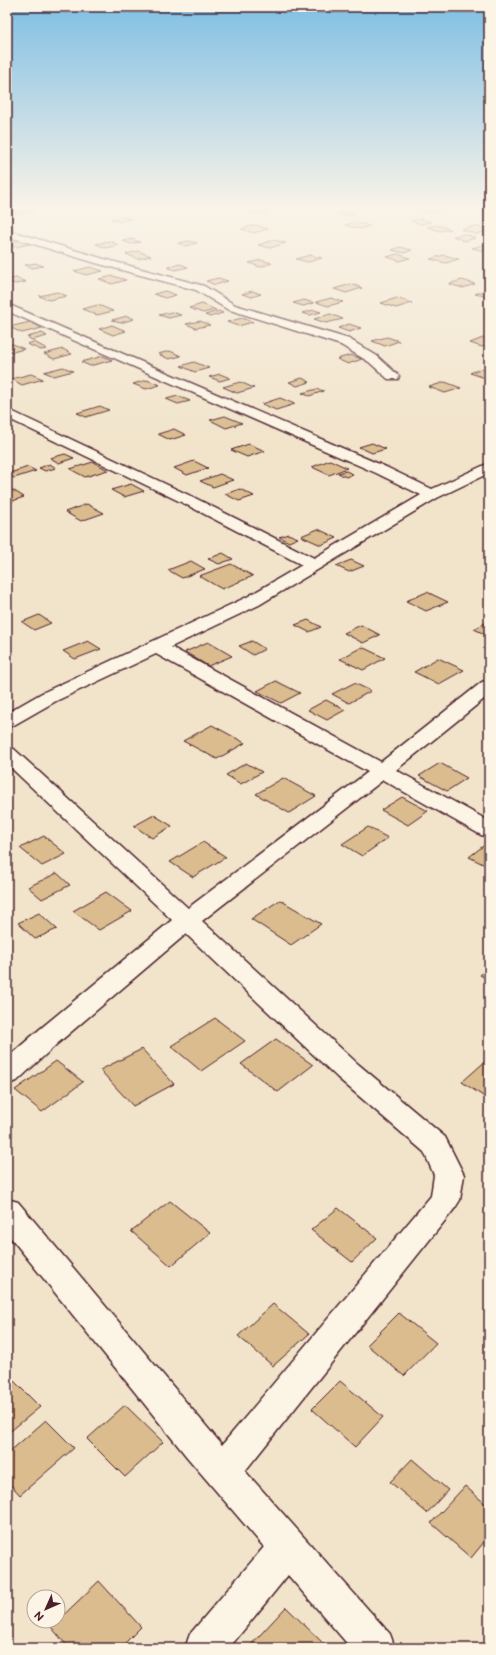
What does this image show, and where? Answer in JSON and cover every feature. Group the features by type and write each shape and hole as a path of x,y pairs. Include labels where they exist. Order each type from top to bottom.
{"street":[{"path":"193,286 200,288 231,307 345,342 372,359 393,376"},
{"path":"11,311 374,467 432,494"},
{"path":"7,413 190,501 315,565"},
{"path":"7,721 49,697 253,601 432,494 489,468"},
{"path":"156,646 489,830"},
{"path":"7,1074 49,1036 163,939 489,686"},
{"path":"7,754 348,1070 435,1145 449,1176 445,1200 222,1472"},
{"path":"7,1211 222,1472 376,1648"},
{"path":"204,1648 288,1547"}],"building":[{"path":"343,286 357,286 362,288 346,293 334,289"},
{"path":"457,286 468,286 463,288"},
{"path":"489,289 489,297 475,294"},
{"path":"165,291 176,295 165,298 154,294"},
{"path":"252,291 261,294 252,297 242,294"},
{"path":"57,292 67,296 49,300 39,296"},
{"path":"331,298 343,302 328,306 316,302"},
{"path":"397,298 412,303 396,308 381,303"},
{"path":"304,300 314,303 303,306 293,303"},
{"path":"202,304 216,310 203,313 189,308"},
{"path":"98,305 113,311 97,315 82,309"},
{"path":"314,310 321,312 310,315 302,313"},
{"path":"219,311 223,313 210,317 205,315"},
{"path":"172,312 181,315 169,318 159,315"},
{"path":"330,314 343,319 326,323 314,319"},
{"path":"127,316 134,319 120,323 112,320"},
{"path":"242,318 253,322 238,326 227,322"},
{"path":"200,321 210,325 196,328 186,324"},
{"path":"30,322 42,328 22,333 9,327"},
{"path":"349,324 361,328 349,332 338,328"},
{"path":"112,325 126,331 113,335 99,329"},
{"path":"42,333 47,336 32,340 27,337"},
{"path":"387,337 399,341 385,346 372,341"},
{"path":"483,338 489,340 489,344 482,347 470,343"},
{"path":"34,342 47,349 41,350 27,344"},
{"path":"13,344 24,349 9,353 7,352 7,345"},
{"path":"63,349 72,354 54,359 44,354"},
{"path":"170,351 181,356 169,359 158,354"},
{"path":"351,355 362,359 348,364 337,359"},
{"path":"103,356 112,360 90,366 81,362"},
{"path":"194,362 209,368 195,372 181,366"},
{"path":"63,367 73,371 54,376 44,372"},
{"path":"486,367 489,368 489,379 470,373"},
{"path":"31,374 43,379 22,385 11,379"},
{"path":"220,374 230,378 220,381 209,377"},
{"path":"302,378 310,382 297,386 289,382"},
{"path":"147,380 160,385 146,389 133,384"},
{"path":"240,382 254,388 237,393 223,387"},
{"path":"445,382 461,388 445,393 429,387"},
{"path":"317,389 324,391 309,396 302,393"},
{"path":"178,396 190,401 178,404 166,399"},
{"path":"280,398 295,404 276,410 262,404"},
{"path":"100,406 109,410 86,417 77,413"},
{"path":"225,416 242,423 226,428 210,420"},
{"path":"174,429 186,435 170,440 158,434"},
{"path":"372,443 386,449 372,453 359,447"},
{"path":"249,444 265,451 247,457 231,450"},
{"path":"65,454 74,458 59,463 50,458"},
{"path":"330,460 347,468 329,475 312,467"},
{"path":"194,461 208,468 187,475 174,468"},
{"path":"93,462 108,470 85,477 70,469"},
{"path":"50,464 56,468 45,471 39,468"},
{"path":"28,467 36,471 14,478 7,474"},
{"path":"346,471 353,474 346,477 338,473"},
{"path":"220,474 233,480 213,487 200,481"},
{"path":"131,484 144,491 124,497 111,490"},
{"path":"11,489 24,497 7,503 7,491"},
{"path":"240,489 254,496 239,501 225,494"},
{"path":"87,504 104,513 81,521 65,512"},
{"path":"318,529 337,538 321,545 301,536"},
{"path":"288,534 298,538 289,542 279,537"},
{"path":"223,553 233,559 219,564 208,559"},
{"path":"351,560 364,566 349,572 336,566"},
{"path":"191,561 205,569 182,578 168,570"},
{"path":"231,564 253,576 222,589 199,576"},
{"path":"427,592 448,602 426,611 406,601"},
{"path":"39,615 51,623 34,630 22,622"},
{"path":"308,620 321,627 309,632 295,625"},
{"path":"489,621 489,636 474,629"},
{"path":"361,625 380,635 363,643 344,633"},
{"path":"88,641 101,649 75,659 63,651"},
{"path":"252,641 265,649 253,655 239,646"},
{"path":"208,642 232,656 208,666 185,652"},
{"path":"362,647 385,658 363,670 340,659"},
{"path":"438,658 464,670 439,684 414,672"},
{"path":"276,681 300,693 281,703 257,691"},
{"path":"354,683 371,691 349,703 332,694"},
{"path":"326,700 345,710 327,720 308,710"},
{"path":"212,725 245,743 217,759 183,741"},
{"path":"246,763 262,772 241,784 226,775"},
{"path":"440,763 467,778 447,791 419,776"},
{"path":"283,778 316,796 289,813 256,794"},
{"path":"402,797 428,811 408,825 381,810"},
{"path":"154,815 172,826 152,838 134,826"},
{"path":"368,827 388,838 362,856 342,844"},
{"path":"44,836 66,854 42,866 20,848"},
{"path":"203,842 226,857 193,877 170,862"},
{"path":"487,843 489,844 489,867 469,857"},
{"path":"57,873 70,885 42,899 28,887"},
{"path":"106,892 132,911 99,930 73,911"},
{"path":"280,900 321,924 291,945 251,919"},
{"path":"39,913 57,929 35,939 18,923"},
{"path":"489,967 489,980 480,975"},
{"path":"215,1018 245,1041 201,1071 171,1046"},
{"path":"276,1039 313,1065 278,1092 241,1064"},
{"path":"142,1049 174,1084 133,1106 100,1070"},
{"path":"489,1058 489,1100 462,1082"},
{"path":"56,1061 83,1082 42,1112 15,1090"},
{"path":"170,1201 210,1233 171,1266 131,1231"},
{"path":"338,1208 377,1238 352,1262 311,1230"},
{"path":"273,1304 309,1334 273,1366 238,1336"},
{"path":"399,1313 436,1343 404,1376 367,1345"},
{"path":"14,1381 40,1407 7,1434 7,1387"},
{"path":"340,1381 383,1417 355,1447 312,1409"},
{"path":"125,1405 163,1442 125,1477 87,1439"},
{"path":"46,1420 74,1448 20,1495 7,1481 7,1454"},
{"path":"412,1459 448,1490 427,1513 390,1482"},
{"path":"465,1486 489,1507 489,1536 471,1558 431,1523"},
{"path":"99,1581 141,1627 120,1648 69,1648 53,1629 66,1629 66,1613"},
{"path":"286,1607 328,1648 248,1648"}]}
